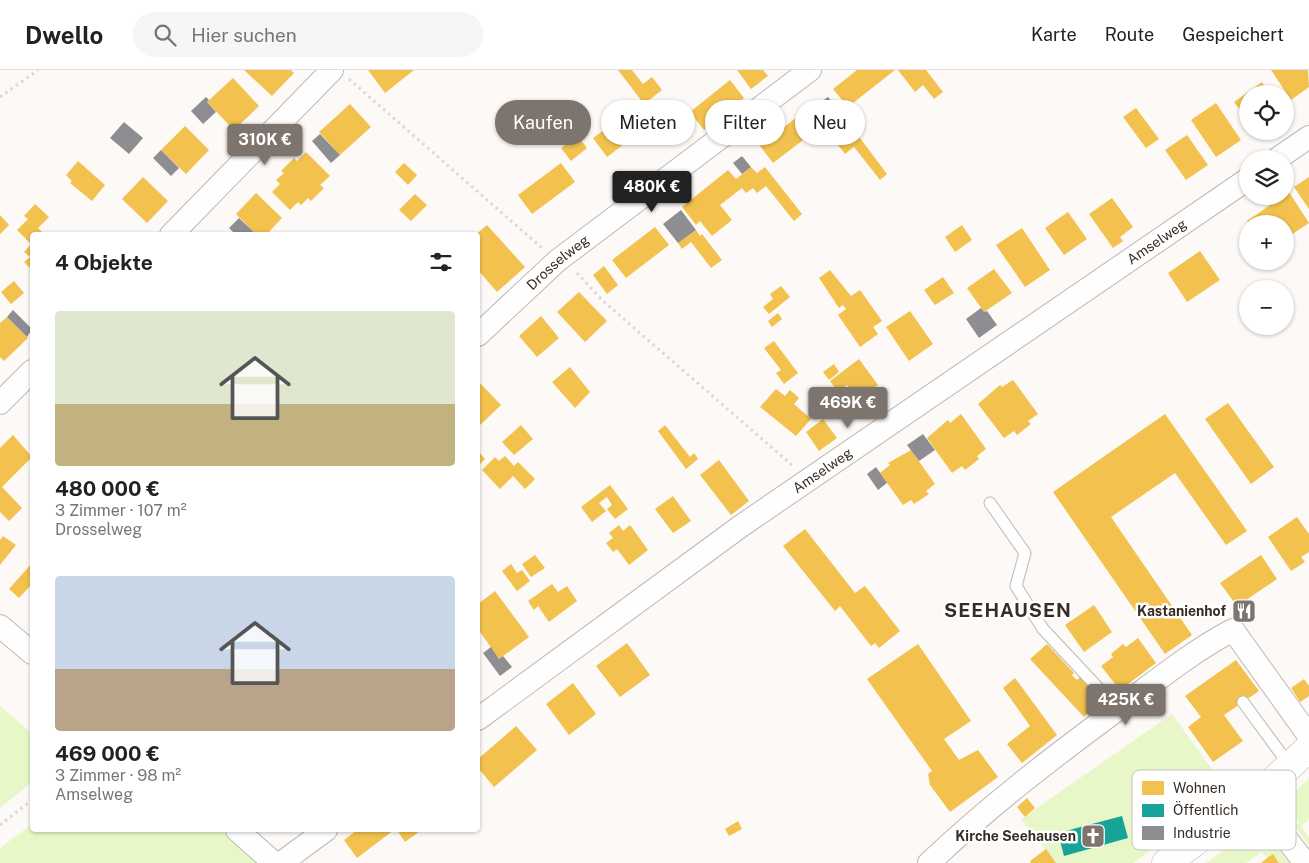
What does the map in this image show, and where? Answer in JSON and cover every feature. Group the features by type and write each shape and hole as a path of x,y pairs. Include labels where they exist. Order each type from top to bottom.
{"street":[{"path":"174,232 332,70"},
{"name":"Drosselweg","path":"480,333 557,261 810,70"},
{"path":"1290,150 1309,137"},
{"name":"Amselweg","path":"480,718 741,526 1239,185"},
{"path":"0,402 30,373"},
{"path":"0,626 30,651"},
{"path":"929,863 974,820 1118,709 1205,645 1233,630 1309,736"},
{"path":"1285,770 1299,757"},
{"path":"239,832 274,863"},
{"path":"281,863 323,832"},
{"path":"1166,863 1184,850"},
{"path":"1296,850 1306,863"}],"lane":[{"path":"990,503 1025,553 1016,586 1043,629 1118,709"},
{"path":"1243,702 1299,757"}],"path":[{"path":"0,97 38,70"},
{"path":"0,825 30,802"}],"green space":[{"path":"0,706 30,732 30,784 0,808"},
{"path":"1172,714 1213,770 1132,770 1132,850 1151,850 1133,863 1056,863 1021,819"},
{"path":"1309,778 1309,819 1301,826 1309,837 1309,845 1296,829 1296,824 1299,822 1296,819 1296,791"},
{"path":"30,826 30,832 223,832 258,863 0,863 0,848"},
{"path":"1224,850 1280,850 1289,863 1279,863 1273,854 1267,858 1262,852 1246,863 1206,863"}],"building: Wohnen":[{"path":"244,70 291,70 294,73 272,96"},
{"path":"368,70 414,70 385,93"},
{"path":"618,70 632,70 643,84 652,77 662,90 649,100 641,100"},
{"path":"737,70 763,70 768,76 751,89"},
{"path":"857,70 895,70 857,100 842,100 833,89"},
{"path":"898,70 926,70 943,92 934,99 923,85 915,92"},
{"path":"1271,70 1308,70 1309,87 1294,98 1294,85 1281,85"},
{"path":"233,78 259,106 234,130 207,102"},
{"path":"730,80 744,98 742,100 705,100"},
{"path":"1239,98 1239,109 1234,102"},
{"path":"705,100 704,130 695,118 695,108"},
{"path":"1216,103 1239,137 1239,140 1241,140 1216,157 1191,120"},
{"path":"350,104 371,127 340,155 319,132"},
{"path":"1136,108 1159,139 1146,148 1123,117"},
{"path":"795,118 795,145 797,145 773,163 760,146 785,145 785,126"},
{"path":"185,126 209,150 186,174 161,150"},
{"path":"601,132 601,145 623,145 607,157 593,138"},
{"path":"1187,135 1208,165 1186,180 1165,150"},
{"path":"565,145 585,145 587,148 571,161 561,148"},
{"path":"838,145 865,145 887,174 880,180 854,147 845,154"},
{"path":"306,152 330,176 320,185 324,188 311,201 308,198 301,205 298,202 290,210 272,192 280,184 276,180 284,173 281,171 294,158 297,161"},
{"path":"78,161 105,185 92,201 70,183 72,181 66,175"},
{"path":"404,163 417,175 408,185 395,172"},
{"path":"561,163 575,182 532,214 518,195"},
{"path":"751,167 757,173 765,167 802,214 794,221 766,186 757,193 753,188 746,193 742,188 720,205 732,220 712,236 700,221 696,225 682,207 728,170 736,179"},
{"path":"143,177 168,201 147,223 122,199"},
{"path":"1309,177 1309,209 1294,187"},
{"path":"256,193 282,218 269,232 254,232 236,214"},
{"path":"415,194 427,205 411,221 399,210"},
{"path":"1112,198 1133,227 1120,237 1123,241 1113,248 1089,214"},
{"path":"1294,200 1309,223 1294,233 1294,215 1256,215 1270,205 1294,205"},
{"path":"35,204 49,217 38,228 42,232 30,232 30,243 17,230 28,219 24,216"},
{"path":"1068,212 1087,239 1064,255 1045,228"},
{"path":"0,215 9,225 0,234"},
{"path":"487,225 525,267 497,292 480,272 479,232"},
{"path":"962,225 972,240 955,252 945,237"},
{"path":"655,227 669,245 626,278 612,260"},
{"path":"1022,228 1050,270 1025,287 996,245"},
{"path":"696,230 700,236 702,234 722,260 711,268 691,242 682,249 678,243"},
{"path":"30,245 30,257 24,252"},
{"path":"1200,251 1220,280 1187,302 1168,273"},
{"path":"30,257 30,268 24,262"},
{"path":"604,266 618,285 607,294 593,275"},
{"path":"994,269 1012,293 984,312 967,288"},
{"path":"830,270 851,296 860,290 882,321 873,327 878,334 860,347 838,315 846,309 843,305 839,308 819,278"},
{"path":"943,277 954,293 935,305 924,290"},
{"path":"14,281 24,293 11,304 1,292"},
{"path":"781,286 790,297 769,314 763,307 773,299 770,294"},
{"path":"579,292 607,321 585,342 557,312"},
{"path":"910,311 933,344 909,361 886,327"},
{"path":"778,313 782,319 772,327 768,321"},
{"path":"541,316 559,338 537,357 519,336"},
{"path":"7,317 28,338 4,361 0,357 0,323"},
{"path":"774,341 798,373 784,384 776,373 781,370 764,348"},
{"path":"859,359 878,385 858,399 847,385 838,392 830,381"},
{"path":"834,364 839,372 829,380 823,372"},
{"path":"570,367 590,392 575,408 552,382"},
{"path":"1013,380 1038,414 1028,421 1031,424 1017,435 1014,431 1004,438 978,404 1000,385 1002,387"},
{"path":"480,383 501,405 480,425"},
{"path":"776,389 785,396 790,390 799,398 794,404 811,419 796,436 760,407"},
{"path":"1228,403 1274,467 1251,484 1205,419"},
{"path":"961,414 986,449 977,456 979,459 965,470 962,466 952,473 927,438 948,420 950,423"},
{"path":"1165,414 1247,531 1226,545 1175,473 1111,517 1192,635 1165,654 1053,492"},
{"path":"823,419 837,438 819,451 806,432"},
{"path":"521,425 533,439 514,455 502,442"},
{"path":"665,425 690,457 694,453 698,459 686,469 658,431"},
{"path":"13,435 30,455 30,459 2,487 22,508 9,521 0,512 0,448"},
{"path":"911,450 935,484 926,491 929,494 914,504 911,500 903,505 880,473 890,465 888,463"},
{"path":"480,453 485,459 480,464"},
{"path":"505,456 514,466 518,462 535,479 525,489 513,476 500,489 482,470 495,457 499,461"},
{"path":"719,460 749,501 731,515 700,475"},
{"path":"610,485 628,509 615,519 607,509 612,505 607,497 599,503 606,511 592,522 581,507"},
{"path":"673,496 691,521 673,533 655,509"},
{"path":"1297,517 1309,534 1309,552 1301,557 1305,562 1291,571 1268,537"},
{"path":"619,525 623,531 630,525 648,550 629,565 617,549 613,552 606,543 613,538 609,533"},
{"path":"805,529 855,593 865,586 900,631 879,648 875,643 871,646 840,606 835,611 783,546"},
{"path":"3,536 16,545 0,565 0,540"},
{"path":"535,555 545,568 531,577 522,564"},
{"path":"1261,555 1277,579 1237,606 1220,583"},
{"path":"511,564 517,573 522,570 530,581 517,591 502,571"},
{"path":"30,565 30,586 19,598 9,589"},
{"path":"552,584 558,592 567,586 577,601 549,622 538,606 534,610 528,601"},
{"path":"495,591 529,637 499,659 480,632 480,602"},
{"path":"1094,605 1112,632 1084,652 1065,625"},
{"path":"1138,638 1156,663 1120,690 1101,666 1113,657 1111,654 1123,644 1126,647"},
{"path":"627,643 650,675 620,697 596,666"},
{"path":"918,644 971,721 944,739 959,760 978,750 998,777 950,812 930,785 928,774 932,771 867,679"},
{"path":"1047,644 1074,673 1072,675 1077,680 1081,676 1103,700 1084,717 1030,659"},
{"path":"1236,660 1259,691 1224,715 1243,741 1213,762 1188,727 1201,717 1185,696"},
{"path":"1015,678 1057,735 1022,763 1007,744 1030,726 1003,688"},
{"path":"1304,679 1309,686 1309,696 1300,702 1291,688"},
{"path":"573,683 596,714 569,735 546,704"},
{"path":"516,726 537,750 494,787 480,770 480,757"},
{"path":"1027,798 1035,808 1025,817 1017,807"},
{"path":"738,821 742,829 729,836 725,829"},
{"path":"354,832 391,832 357,858 344,840"},
{"path":"398,832 419,832 405,842"},
{"path":"1046,849 1056,863 1031,863 1030,861"},
{"path":"1273,854 1279,863 1261,863 1267,858"}],"building: Öffentlich":[{"name":"Kirche Seehausen","path":"1122,816 1128,838 1064,856 1058,833"}],"building: Industrie":[{"path":"206,97 209,100 207,102 216,112 203,124 191,111"},
{"path":"124,122 143,138 129,154 110,138"},
{"path":"320,134 340,155 331,163 312,141"},
{"path":"161,150 179,168 171,176 153,158"},
{"path":"742,156 751,167 742,174 733,163"},
{"path":"681,210 696,230 678,243 663,224"},
{"path":"239,218 254,232 233,232 229,228"},
{"path":"981,308 984,312 987,311 997,325 979,338 966,319"},
{"path":"13,310 30,327 27,337 7,317"},
{"path":"923,434 935,450 919,461 907,445"},
{"path":"876,467 887,483 878,490 867,474"},
{"path":"491,647 499,659 503,656 512,667 500,676 483,653"}],"place":[{"name":"Kastanienhof","path":"1244,611"},
{"name":"Kirche Seehausen","path":"1093,836"}],"district":[{"name":"SEEHAUSEN","path":"1008,610"}]}
